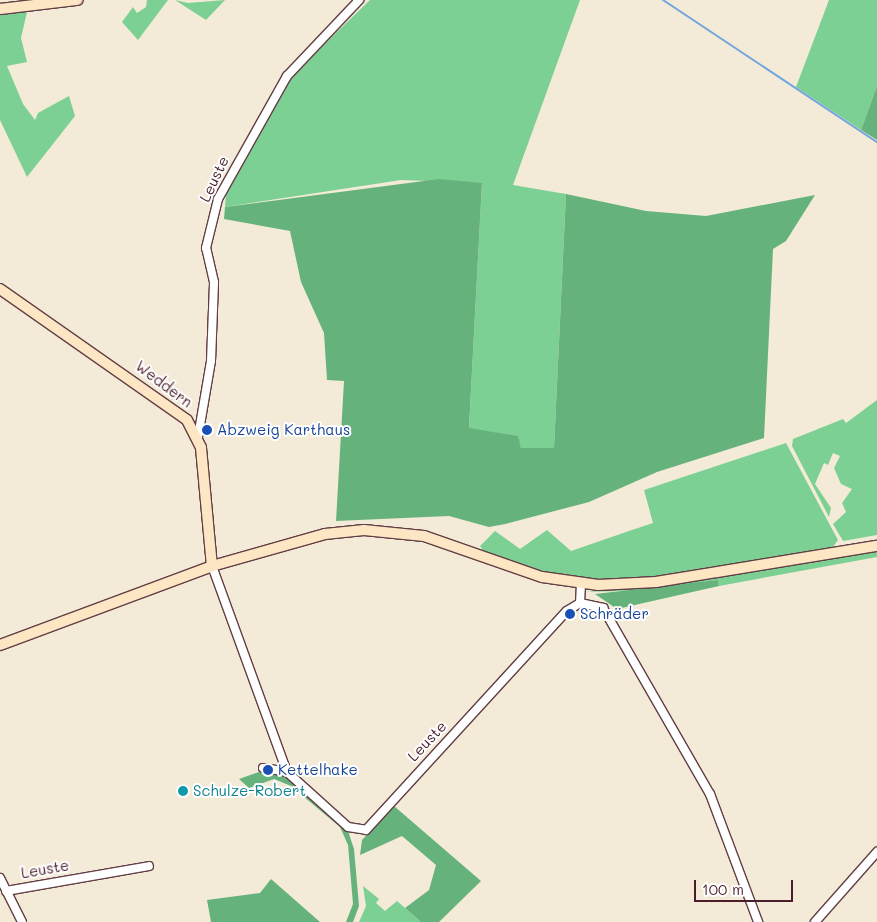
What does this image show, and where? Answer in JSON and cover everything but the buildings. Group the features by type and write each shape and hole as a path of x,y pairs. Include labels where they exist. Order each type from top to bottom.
{"main road":[{"path":"0,9 78,0"},
{"name":"Weddern","path":"0,289 171,404 198,438"},
{"path":"198,438 212,566"},
{"path":"0,645 212,566 303,538 364,530 424,536 542,577 581,584 656,582 877,546"}],"street":[{"name":"Leuste","path":"198,438 211,361 214,282 206,248 218,199 287,76 359,0"},
{"name":"Leuste","path":"212,566 278,753 287,772 348,827 366,830 567,610 580,604"},
{"path":"581,584 580,604 607,612 699,772 758,922"},
{"name":"Leuste","path":"278,753 266,768 287,772"},
{"path":"815,922 877,852"},
{"name":"Leuste","path":"6,891 148,866"},
{"name":"Leuste","path":"0,878 22,922"}],"green space":[{"path":"147,0 168,0 138,40 122,22 133,7 137,13 146,7"},
{"path":"175,0 188,3 225,0 206,20"},
{"path":"370,0 580,0 513,185 566,194 554,448 521,448 517,436 469,429 482,183 401,180 225,207 226,194 285,82"},
{"path":"829,0 877,0 877,86 861,130 796,87"},
{"path":"27,12 21,38 27,62 7,66 23,104 35,120 38,113 69,96 75,116 27,177 0,120 0,14"},
{"path":"877,86 877,140 861,130"},
{"path":"439,179 482,183 469,428 518,436 521,448 554,448 566,194 646,211 706,216 815,195 786,241 773,249 764,438 657,472 589,502 505,524 489,527 449,516 336,521 344,381 327,380 324,333 301,282 290,231 224,219 225,207"},
{"path":"877,400 877,535 843,541 833,524 846,512 842,503 852,489 841,484 834,468 840,456 833,453 828,465 824,463 815,484 831,508 829,517 792,446 793,439 843,419 846,423"},
{"path":"786,443 838,540 830,551 657,579 606,582 553,575 484,552 480,546 495,531 520,549 547,530 571,551 653,523 644,490"},
{"path":"877,550 877,557 719,586 718,580 651,590 584,592 665,585"},
{"path":"718,580 719,586 617,609 595,594"},
{"path":"259,772 288,776 347,828 354,849 359,906 353,922 346,922 353,904 348,845 340,827 291,786 274,779 249,788 239,779"},
{"path":"394,806 481,881 439,922 421,922 405,908 429,890 436,865 402,836 360,855 362,840"},
{"path":"271,879 320,922 211,922 207,900 260,893"},
{"path":"363,886 379,899 376,903 385,911 397,901 421,922 359,922 366,906"}],"waterway":[{"path":"663,0 877,142"}],"place":[{"name":"Abzweig Karthaus","path":"207,430"},
{"name":"Schräder","path":"570,614"},
{"name":"Kettelhake","path":"268,770"},
{"name":"Schulze-Robert","path":"183,791"}]}
